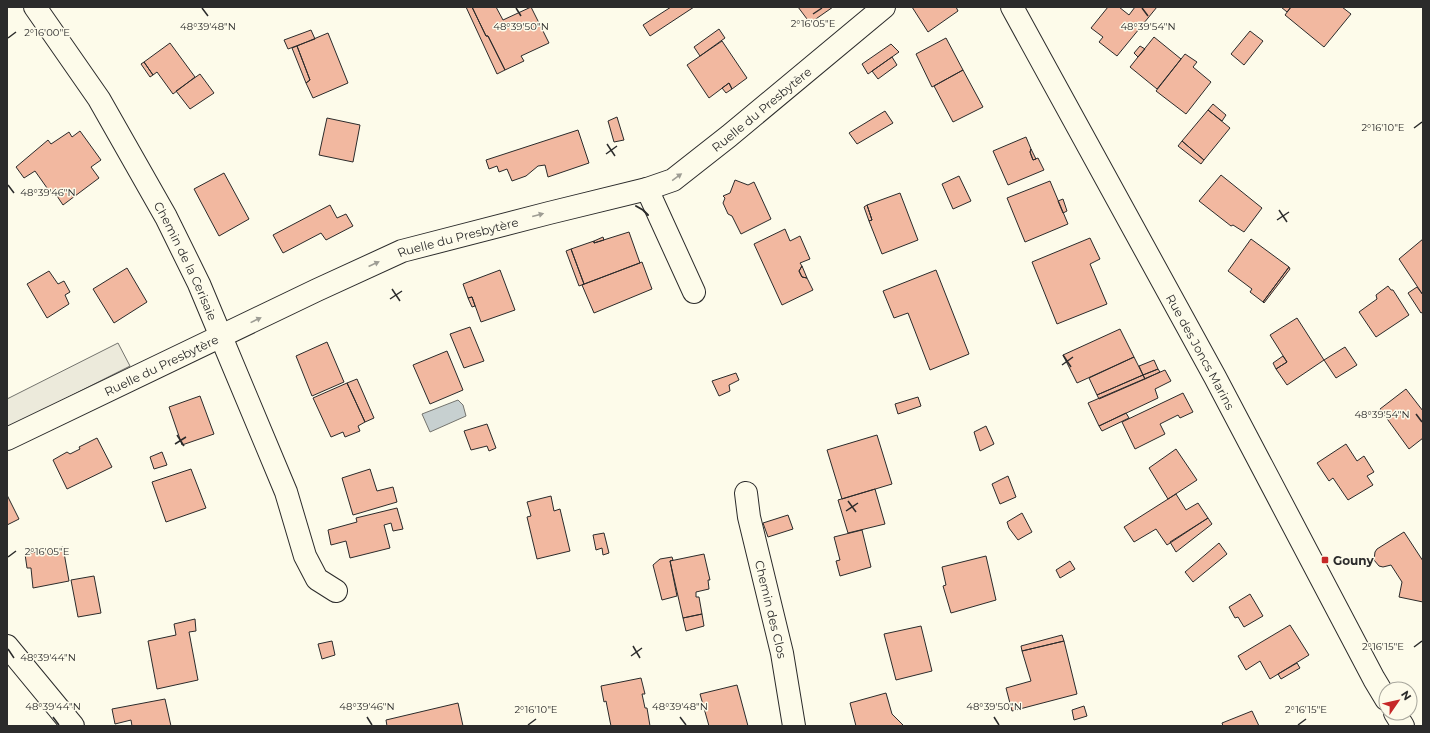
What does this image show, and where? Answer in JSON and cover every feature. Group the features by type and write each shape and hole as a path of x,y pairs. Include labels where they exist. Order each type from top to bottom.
{"street":[{"name":"Chemin de la Cerisaie","path":"36,7 99,99 166,218 199,284 286,492 305,556 317,579 336,591"},
{"name":"Ruelle du Presbytère","path":"7,439 317,290 402,251 647,189 673,180 729,136 884,7"},
{"name":"Rue des Joncs Marins","path":"1012,7 1215,377 1378,686"},
{"path":"647,189 694,292"},
{"name":"Chemin des Clos","path":"746,493 749,517 782,653 794,726"},
{"path":"7,646 73,726"}],"shaded area":[{"path":"118,343 130,366 7,428 7,399"},
{"path":"458,400 463,405 466,416 430,432 422,414"}],"building":[{"path":"466,7 472,7 505,70 497,74"},
{"path":"472,7 496,7 503,20 531,7 549,43 521,56 524,61 505,70"},
{"path":"671,7 694,7 650,36 643,25"},
{"path":"798,7 833,7 810,23"},
{"path":"912,7 956,7 958,11 928,32"},
{"path":"1108,7 1119,7 1129,15 1135,7 1157,7 1117,56 1099,42 1103,37 1091,28"},
{"path":"1281,7 1291,7 1287,12"},
{"path":"1291,7 1342,7 1351,14 1324,47 1285,15"},
{"path":"719,29 725,38 700,56 694,47"},
{"path":"311,30 315,39 288,49 284,40"},
{"path":"1250,31 1263,41 1244,65 1231,54"},
{"path":"328,33 348,83 313,98 306,83 310,80 297,46"},
{"path":"1154,37 1181,59 1157,89 1130,67"},
{"path":"946,38 963,70 932,87 916,54"},
{"path":"722,41 747,78 732,89 729,83 709,98 687,65"},
{"path":"170,43 195,77 173,94 157,72 153,75 144,62"},
{"path":"891,44 899,52 868,74 862,64"},
{"path":"297,46 310,80 306,83 292,48"},
{"path":"1140,46 1145,49 1138,57 1134,53"},
{"path":"1185,54 1197,62 1193,67 1211,82 1186,114 1156,91"},
{"path":"892,57 897,65 878,79 872,71"},
{"path":"144,62 153,75 150,77 141,64"},
{"path":"963,70 983,107 953,122 934,86"},
{"path":"200,74 214,93 190,109 176,91"},
{"path":"729,83 732,89 726,93 722,88"},
{"path":"1213,104 1226,115 1222,121 1208,110"},
{"path":"1208,110 1230,128 1204,160 1182,141"},
{"path":"885,111 893,123 857,144 849,133"},
{"path":"617,117 624,140 614,142 608,121"},
{"path":"327,118 360,125 353,162 319,155"},
{"path":"578,130 589,163 548,177 545,165 538,166 526,176 512,181 507,169 499,172 497,166 489,169 486,160"},
{"path":"80,131 101,160 91,167 99,178 63,205 55,193 52,195 35,171 24,178 16,167 48,140 51,144 69,132 72,137"},
{"path":"1026,137 1031,149 1030,152 1033,160 1038,158 1044,170 1008,185 993,151"},
{"path":"1182,141 1204,160 1201,164 1178,146"},
{"path":"1031,149 1036,159 1033,160 1030,152"},
{"path":"224,173 249,219 219,236 194,189"},
{"path":"1221,175 1262,208 1244,232 1233,225 1231,226 1199,201"},
{"path":"959,176 971,201 953,209 942,184"},
{"path":"735,180 748,185 754,182 771,219 741,234 732,216 728,214 723,203 725,198 723,196 730,193"},
{"path":"1050,181 1068,224 1025,242 1007,198"},
{"path":"900,193 918,240 882,254 869,221 872,220 867,205"},
{"path":"1063,199 1067,211 1063,213 1058,201"},
{"path":"330,205 337,218 346,214 353,226 326,240 321,233 283,253 273,235"},
{"path":"867,205 872,220 869,221 864,207"},
{"path":"785,229 790,241 800,236 810,259 800,263 802,266 799,271 802,277 807,278 813,290 782,305 754,244"},
{"path":"629,232 640,263 584,284 571,249 594,241 594,243"},
{"path":"603,237 604,240 594,243 594,241"},
{"path":"1090,238 1100,259 1090,264 1107,304 1057,324 1032,262"},
{"path":"1251,239 1289,267 1263,302 1250,292 1252,289 1228,271"},
{"path":"1423,239 1423,295 1399,259"},
{"path":"571,249 584,284 579,286 566,251"},
{"path":"642,262 652,289 594,313 582,285"},
{"path":"802,266 807,278 802,277 799,271"},
{"path":"1289,267 1290,269 1264,303 1263,302"},
{"path":"127,268 147,302 114,323 93,289"},
{"path":"500,270 515,310 481,322 472,297 468,298 463,284"},
{"path":"936,270 969,354 930,370 908,313 894,318 883,291"},
{"path":"49,271 58,284 64,281 70,292 65,295 69,304 47,318 27,284"},
{"path":"1388,286 1391,290 1393,290 1409,315 1376,337 1359,312 1377,299 1376,295"},
{"path":"1417,287 1423,295 1423,312 1421,313 1408,293"},
{"path":"472,297 475,306 472,307 468,298"},
{"path":"1297,318 1324,360 1287,385 1276,369 1287,362 1270,335"},
{"path":"470,327 484,361 464,368 450,334"},
{"path":"1120,329 1134,357 1077,383 1063,355"},
{"path":"327,342 344,382 312,396 296,356"},
{"path":"1345,347 1357,365 1336,378 1324,360"},
{"path":"447,351 463,390 430,404 413,365"},
{"path":"1283,356 1287,362 1276,369 1273,363"},
{"path":"1134,357 1143,375 1097,395 1089,378"},
{"path":"1154,360 1158,369 1143,375 1139,366"},
{"path":"1158,369 1160,372 1145,379 1143,375"},
{"path":"1165,370 1171,381 1155,389 1158,398 1099,426 1088,403"},
{"path":"736,373 739,380 729,385 730,391 719,396 712,381"},
{"path":"1143,375 1145,379 1099,399 1097,395"},
{"path":"357,379 374,418 365,422 347,383"},
{"path":"347,383 365,422 358,426 360,431 345,437 343,432 331,437 313,398"},
{"path":"1406,389 1423,411 1423,438 1409,449 1380,409"},
{"path":"1183,393 1193,412 1180,418 1178,415 1160,424 1165,434 1135,449 1122,422"},
{"path":"200,396 214,434 182,445 169,407"},
{"path":"918,397 921,406 898,414 895,404"},
{"path":"1126,413 1129,418 1102,431 1099,426"},
{"path":"487,424 496,448 489,451 487,446 471,450 464,431"},
{"path":"986,426 994,444 980,451 974,432"},
{"path":"877,435 892,484 842,499 827,450"},
{"path":"97,438 112,467 67,489 53,460 67,452 70,454 80,449 79,447"},
{"path":"1346,444 1357,461 1364,456 1374,472 1367,476 1373,485 1348,500 1333,478 1329,481 1317,463"},
{"path":"1176,449 1197,480 1168,499 1149,468"},
{"path":"162,452 167,465 154,469 150,457"},
{"path":"191,469 206,508 166,522 152,482"},
{"path":"370,469 377,491 393,487 397,502 353,515 342,478"},
{"path":"1008,476 1016,497 1000,504 992,484"},
{"path":"875,489 885,524 848,533 838,500"},
{"path":"1176,494 1186,510 1198,503 1208,518 1167,545 1156,529 1134,542 1124,527"},
{"path":"7,495 19,519 7,525"},
{"path":"551,496 554,511 560,509 570,551 537,559 527,517 531,516 527,502"},
{"path":"397,508 403,529 393,531 391,523 384,525 390,548 350,558 346,541 331,545 328,530 357,522 356,518"},
{"path":"1022,513 1032,532 1018,540 1009,528 1007,522"},
{"path":"788,515 793,529 768,537 763,523"},
{"path":"1208,518 1212,524 1176,552 1170,542"},
{"path":"862,530 871,567 840,576 836,561 840,560 834,537"},
{"path":"1404,532 1423,561 1423,602 1399,597 1402,582 1391,565 1383,567 1379,566 1374,560 1377,549"},
{"path":"604,533 609,553 603,555 602,548 596,550 593,535"},
{"path":"1219,543 1227,554 1193,582 1185,572"},
{"path":"63,547 69,581 33,588 31,568 27,568 25,554"},
{"path":"704,554 710,580 708,580 709,589 696,592 696,597 699,597 702,614 683,618 670,561"},
{"path":"986,556 996,600 951,613 943,586 946,585 942,567"},
{"path":"672,557 673,560 670,561 677,596 662,600 653,565 660,559"},
{"path":"1070,561 1075,569 1060,578 1056,570"},
{"path":"94,576 101,613 78,617 71,580"},
{"path":"1250,594 1263,616 1244,627 1238,617 1235,618 1229,607"},
{"path":"702,614 704,626 686,631 683,618"},
{"path":"195,619 196,631 189,632 198,680 157,689 148,641 176,635 174,624"},
{"path":"1290,625 1309,655 1270,679 1260,661 1246,670 1238,656"},
{"path":"921,626 932,671 896,680 884,634"},
{"path":"1062,635 1064,641 1022,651 1021,646"},
{"path":"332,641 335,655 322,659 318,644"},
{"path":"1064,641 1077,694 1012,711 1006,688 1031,681 1022,651"},
{"path":"1297,663 1300,668 1281,679 1278,674"},
{"path":"641,678 645,694 642,694 645,708 647,708 650,726 611,726 606,701 604,702 601,686"},
{"path":"737,685 748,726 709,726 700,694"},
{"path":"886,693 892,714 904,726 856,726 850,703"},
{"path":"165,699 171,726 132,726 131,720 115,724 112,709"},
{"path":"458,703 463,726 387,726 386,720"},
{"path":"1084,706 1087,716 1074,720 1072,710"},
{"path":"1252,711 1259,726 1223,726 1222,723"}],"wall":[{"path":"636,206 648,215"}],"place":[{"name":"Gouny","path":"1325,560"}]}
